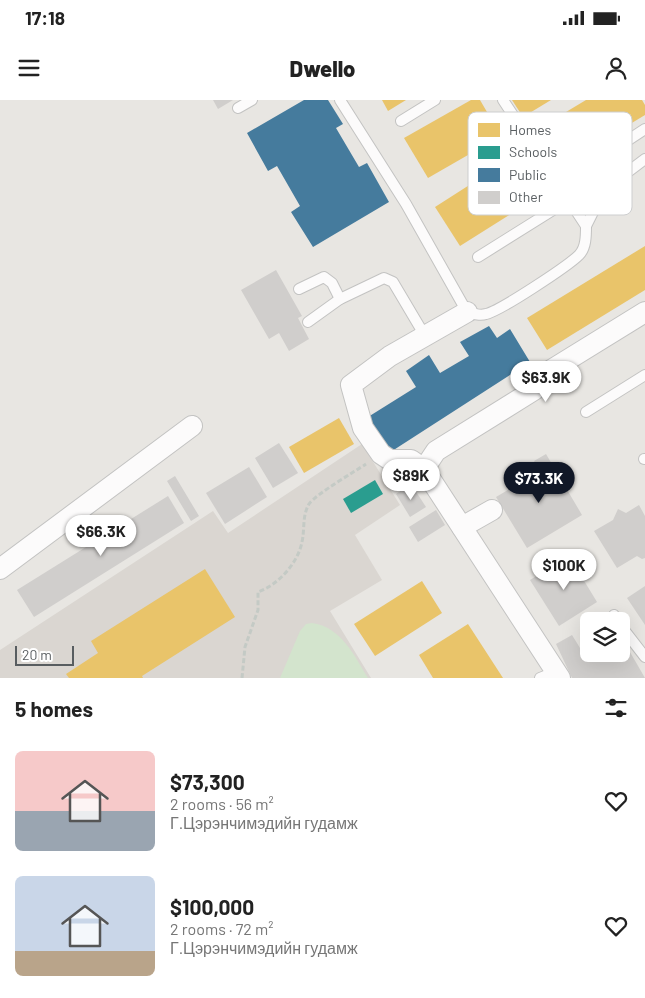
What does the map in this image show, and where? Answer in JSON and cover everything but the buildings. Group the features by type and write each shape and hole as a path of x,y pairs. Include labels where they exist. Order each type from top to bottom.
{"street":[{"path":"467,312 369,370 351,385 363,428 381,454 390,460 411,460 424,469 552,676"},
{"path":"424,469 436,451 534,390 543,375 645,312"},
{"path":"0,569 192,426"},
{"path":"462,528 492,510"}],"lane":[{"path":"238,108 252,100"},
{"path":"340,100 406,204 467,312 485,314 496,310 580,255 586,240 586,226 592,215"},
{"path":"401,121 434,100"},
{"path":"503,100 511,112"},
{"path":"632,138 645,129"},
{"path":"632,169 645,159"},
{"path":"478,257 545,215"},
{"path":"579,215 586,226"},
{"path":"299,289 324,277 332,283 340,299"},
{"path":"308,322 340,299 372,282 384,278 389,279 398,289 425,336"},
{"path":"586,412 645,375"},
{"path":"630,638 645,657"}],"path":[{"path":"242,678 245,647 258,610 258,592 269,588 284,574 298,553 302,541 304,514 310,502 381,454"}],"shaded area":[{"path":"362,444 400,505 355,535 382,580 330,611 371,678 0,678 0,650 213,511 228,533"}],"green space":[{"path":"312,623 331,630 339,636 346,643 368,678 280,678 300,631 306,624"}]}
